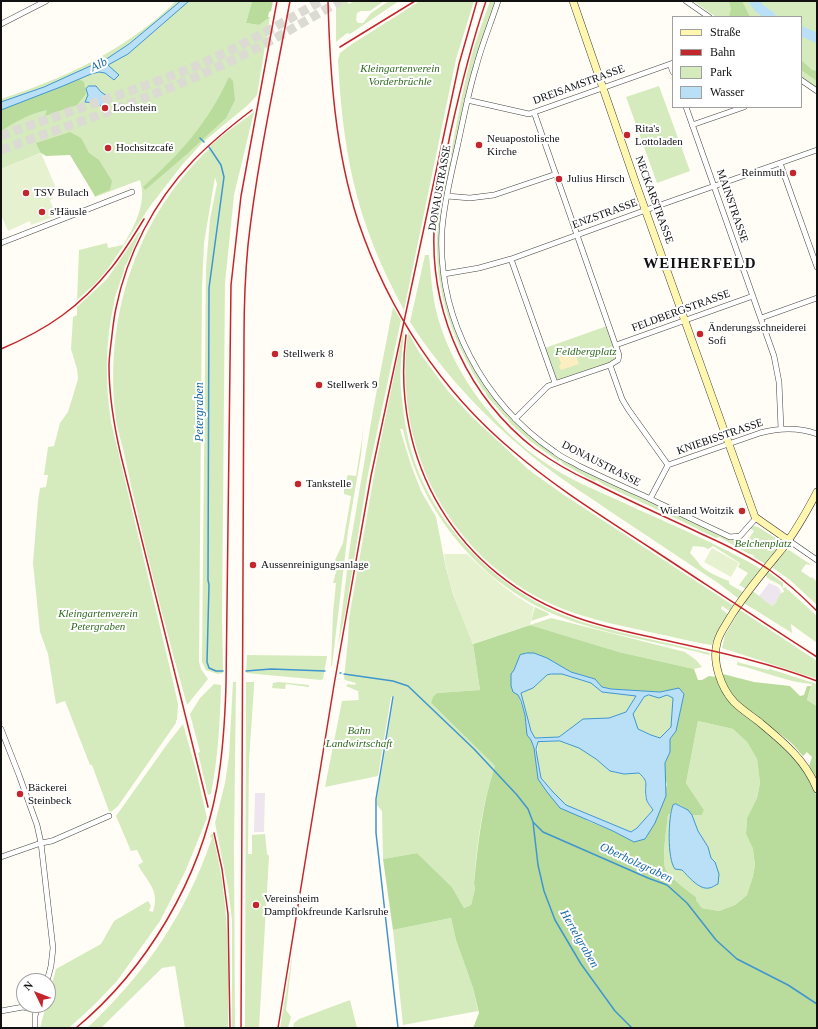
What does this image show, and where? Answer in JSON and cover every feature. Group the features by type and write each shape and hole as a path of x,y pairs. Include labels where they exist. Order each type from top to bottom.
{"street":[{"path":"1,24 45,1"},
{"name":"DONAUSTRASSE","path":"498,1 476,65 467,100 447,196 442,230 444,274 448,296 459,333 474,365 491,392 515,419 538,440 557,454 593,473 733,538 743,534 756,518"},
{"name":"NECKARSTRASSE","path":"573,1 602,87 756,518"},
{"path":"686,1 708,16"},
{"name":"DREISAMSTRASSE","path":"467,100 529,114 672,63"},
{"path":"802,81 817,90"},
{"name":"MAINSTRASSE","path":"686,108 777,366 781,429"},
{"path":"692,125 741,108"},
{"path":"515,419 548,386 610,365 618,360 619,355 534,112"},
{"name":"ENZSTRASSE","path":"444,274 478,268 511,259 817,150"},
{"path":"780,163 817,267"},
{"path":"447,196 470,198 494,195 556,174"},
{"path":"1,243 132,192"},
{"path":"511,259 555,383"},
{"name":"FELDBERGSTRASSE","path":"616,344 753,296"},
{"path":"761,318 817,298"},
{"path":"610,365 622,399 668,464"},
{"name":"KNIEBISSTRASSE","path":"650,499 668,464 760,433 781,429 800,430 817,434"},
{"path":"817,492 788,540 747,592 726,625 717,642 716,661 722,683 732,699 738,706 780,739 795,753 809,773 817,789"},
{"path":"756,518 817,560"},
{"path":"1,729 37,825 41,843 53,948 52,966 50,973"},
{"path":"1,857 41,843 52,841 109,816"},
{"path":"1,1011 16,1008"},
{"path":"35,1028 36,1013"}],"shaded area":[{"path":"769,583 778,587 781,591 780,597 772,606 759,596"},
{"path":"255,793 265,793 264,832 254,832"}],"green space":[{"path":"176,1 252,1 246,23 259,25 270,17 257,95 248,105 202,143 182,165 151,205 107,270 95,284 77,300 79,250 107,243 108,248 123,245 139,214 142,197 140,180 95,197 70,141 1,169 1,99 49,82 116,48 137,34"},
{"path":"252,1 273,1 268,17 270,17 259,25 246,23"},
{"path":"336,1 347,1 349,4 354,1 384,1 370,11 361,11 357,13 356,20 358,23 363,23 371,13 389,1 399,1 350,34 347,33 336,42"},
{"name":"Kleingartenverein Vorderbrüchle","path":"420,1 474,1 456,59 404,310 374,247 357,197 345,135 338,60 340,53 352,44"},
{"name":"Belchenplatz","path":"490,1 495,1 470,78 443,203 442,279 455,330 468,359 488,391 506,413 525,431 554,454 579,469 742,544 747,541 754,531 750,528 752,526 758,527 777,539 778,543 775,553 765,564 753,555 719,537 716,538 660,510 604,485 597,480 594,481 563,464 560,460 558,461 530,441 509,422 487,396 463,354 448,317 443,298 437,259 437,238 442,200 449,162 452,158 451,154 460,104 474,47"},
{"path":"693,1 817,1 817,88 802,78 802,16 715,16"},
{"path":"729,1 742,1 750,16 729,16 731,9"},
{"path":"802,61 812,70 817,71 817,81 802,71"},
{"path":"229,77 233,81 235,100 226,118 145,190 143,187 181,150 192,137 212,109"},
{"path":"79,79 84,82 86,94 77,105 45,116 47,110 35,113 17,121 1,131 1,110"},
{"path":"659,86 690,171 657,183 626,97"},
{"name":"Kleingartenverein Petergraben","path":"254,112 234,195 225,283 222,617 223,673 218,674 206,670 202,662 206,268 210,219 217,184 215,177 204,243 202,287 199,662 201,669 208,679 187,705 167,633 117,426 113,374 116,338 122,302 132,268 146,235 163,204 185,175 210,148 211,145"},
{"path":"70,132 81,138 89,153 99,160 112,181 110,190 95,196 70,155 46,156 41,153 36,143"},
{"name":"TSV Bulach","path":"41,153 56,188 50,190 53,198 50,200 56,216 31,225 30,221 8,231 1,215 1,169"},
{"name":"Kleingartenverein Petergraben","path":"139,232 140,233 125,265 115,298 111,318 107,362 108,392 111,422 178,704 176,723 118,806 111,812 109,811 92,765 90,765 65,701 56,704 48,654 40,632 33,563 40,488 46,487 48,475 44,475 48,447 54,446 60,423 68,412 78,379 77,369 71,349 73,317 77,315 77,307 107,279"},
{"path":"425,255 429,255 434,302 445,339 454,359 466,379 493,417 526,449 563,474 592,489 710,542 761,569 746,589 739,585 748,573 738,567 740,563 713,546 708,549 693,546 690,553 703,568 729,581 729,584 743,592 739,599 718,583 551,471 505,433 453,380 410,322"},
{"path":"393,307 401,320 368,474 346,609 338,645 350,546 374,405"},
{"name":"Feldbergplatz","path":"607,326 616,350 614,359 608,363 557,380 545,348"},
{"name":"Bahn Landwirtschaft","path":"404,327 401,390 405,422 412,453 422,479 435,504 451,528 469,550 512,587 536,602 561,614 619,632 710,653 709,655 577,623 532,603 505,586 481,566 459,542 440,517 424,489 411,460 403,429 400,429 421,491 436,517 446,568 453,594 473,644 480,690 437,693 431,703 495,766 490,780 481,824 475,868 475,889 471,905 464,908 452,887 417,853 383,859 382,811 377,805 377,798 394,697 391,697 378,776 325,787 342,701 359,700 358,692 360,692 346,686 348,684 355,685 356,683 345,680 344,678 349,618 376,464"},
{"path":"408,332 419,352 448,391 472,417 529,470 564,495 734,606 730,611 722,606 721,609 728,614 716,634 712,645 604,622 573,613 543,600 508,578 478,552 452,521 432,488 418,451 409,413 405,373"},
{"path":"364,420 361,455 348,531 331,666 336,583 333,583 338,565 335,560 343,543 351,496 344,494 344,484 348,475 356,476"},
{"path":"712,548 739,563 731,577 704,562"},
{"path":"789,550 810,564 806,564 801,571 811,578 812,577 817,582 817,605 790,580 773,568 781,555"},
{"path":"444,554 467,554 499,583 534,607 530,625 473,644 452,589"},
{"path":"767,571 783,583 783,588 769,579 765,574"},
{"path":"785,587 817,616 817,643 791,624 792,633 744,603 752,592 754,592 772,606 781,593 784,592 783,588"},
{"path":"535,607 548,613 549,615 531,621"},
{"path":"740,610 817,661 817,679 722,648 725,635"},
{"path":"551,618 685,652 696,660 702,667 694,669 619,652 530,625"},
{"path":"530,625 619,652 694,669 698,680 702,680 709,676 716,677 729,699 789,751 808,776 817,797 817,1028 473,1028 479,1013 473,988 456,940 451,918 393,930 383,859 417,853 452,887 464,908 471,905 475,889 474,883 481,824 495,766 431,703 433,697 437,693 480,690 473,644","holes":["534,653 571,672 595,679 602,687 611,689 684,693 676,731 670,739 670,752 665,763 667,785 645,839 634,842 613,831 588,821 547,792 538,779 534,748 527,735 525,715 518,695 514,670 520,655","698,721 733,729 747,742 757,759 760,783 757,798 747,818 746,834 753,849 755,865 747,895 735,905 719,911 702,908 696,900 696,897 672,878 666,870 664,859 668,815 670,814 673,805 676,804 687,809 692,815 702,815 704,810 686,783"]},
{"path":"247,655 327,656 323,679 321,680 246,673"},
{"path":"737,662 768,670 770,669 817,684 817,706 807,700 812,684 784,679 737,665"},
{"path":"562,674 591,683 602,692 637,695 626,712 609,718 583,719 559,737 535,738 531,731 521,693 533,688 547,675"},
{"path":"723,674 754,682 790,686 800,696 804,695 807,686 811,686 807,700 817,706 817,781 809,766 812,757 807,752 803,756 782,735 740,704 726,685"},
{"path":"233,682 236,682 234,847 235,1028 232,1028 232,920 228,888 215,823 225,783 229,756"},
{"path":"246,682 254,682 249,760 248,854 252,854 252,835 265,834 267,854 269,856 259,1028 245,1028"},
{"path":"279,682 309,685 309,687 286,684 285,689 272,688 273,683"},
{"path":"214,684 221,685 220,713 215,767 211,794 208,795 198,753 200,752 190,714 200,698"},
{"path":"649,695 659,698 667,695 673,698 671,727 660,738 638,729 633,714 644,697"},
{"path":"698,721 733,729 747,742 757,759 760,783 757,798 747,818 746,834 753,849 755,865 747,895 735,905 719,911 702,908 696,900 696,897 672,878 666,870 664,859 668,815 670,814 670,855 676,869 682,870 688,876 716,862 711,858 708,847 698,831 692,815 702,815 704,810 686,783"},
{"path":"183,724 196,770 207,818 185,872 160,921 117,981 69,1028 40,1028 44,1013 56,1013 56,969 101,944 114,921 148,901 151,906 149,911 153,912 155,904 154,892 138,865 143,862 137,850 131,851 116,816"},
{"path":"560,741 579,748 596,759 610,771 624,774 639,773 643,776 646,781 645,796 647,802 653,810 637,828 631,832 566,805 553,792 541,778 537,756 538,742"},
{"path":"211,834 213,834 220,868 225,905 228,958 228,1028 185,1028 175,966 162,968 101,1028 87,1028 128,986 162,941 177,917 202,866 212,838 210,837"},
{"path":"451,918 456,940 473,988 478,1011 403,1025 393,930"},
{"path":"293,951 286,1010 291,1017 288,1028 280,1028"},
{"path":"350,1000 357,1028 293,1028 294,1023 299,1019"}],"sand":[{"path":"573,348 579,364 561,370 559,367 561,363 558,356 559,353"}],"water":[{"path":"181,1 189,1 128,54 108,65 119,75 114,80 105,73 99,72 91,74 1,110 1,102 44,87 108,58 129,44"},
{"path":"89,86 96,86 107,96 108,100 104,108 96,103 85,102 88,95 86,89"},
{"path":"534,653 547,658 571,672 595,679 602,687 611,689 660,692 679,688 684,694 676,731 670,739 670,752 665,763 666,796 655,823 645,839 634,842 613,831 560,808 538,779 534,748 527,735 525,715 521,701 518,695 513,692 511,686 511,674 520,655","holes":["562,674 591,683 602,692 636,696 626,712 609,718 583,719 559,737 535,738 531,731 521,693 533,688 547,675","649,695 659,698 667,695 673,698 671,727 660,738 638,729 633,714 644,697","560,741 579,748 596,759 610,771 624,774 639,773 646,782 647,800 653,810 637,828 631,832 566,805 541,778 536,749 538,742"]},
{"path":"676,804 688,810 692,815 698,831 708,847 711,858 715,862 719,874 718,884 711,888 701,887 682,870 675,869 672,864 669,828 671,811 673,805"}],"waterway":[{"name":"Alb","path":"754,1 759,8 770,16"},
{"name":"Alb","path":"802,31 817,38"},
{"name":"Petergraben","path":"200,138 204,142"},
{"name":"Petergraben","path":"209,147 221,165 224,177 209,288 209,585 207,662 209,668 216,671 223,671"},
{"path":"246,671 271,669 325,671"},
{"name":"Hertelgraben","path":"344,674 393,681 408,686 474,749 517,795 528,809 533,822 538,865 544,891 555,920 581,964 615,1011 632,1028"},
{"path":"393,697 376,799 376,833 398,1028"},
{"name":"Oberholzgraben","path":"533,822 543,832 667,885 687,903 716,940 737,959 788,985 817,1004"}],"tunnel":[{"path":"1,136 153,83 203,63 277,26 321,1"},
{"path":"1,150 181,83 265,44 340,1"}],"railway":[{"path":"76,1028 102,1004 126,978 148,950 167,920 184,888 198,855 209,821 217,787 221,762 226,685 231,285 241,196 277,1"},
{"path":"241,1028 245,280 256,184 290,1"},
{"path":"328,1 330,57 335,112 344,167 358,221 370,254 401,317 440,375 487,428 546,478 817,657"},
{"path":"340,47 415,1"},
{"path":"278,1028 334,685 371,476 459,64 477,1"},
{"path":"486,1 475,34 450,135 438,195 434,232 435,263 439,294 447,324 459,353 473,380 491,405 512,428 542,454 577,475 747,556 783,580 817,611"},
{"path":"208,807 118,445 111,400 109,358 114,318 127,268 154,212 178,178 192,162 221,134 252,110"},
{"path":"1,349 48,325 62,316 88,294 116,261 144,219"},
{"path":"406,335 404,381 409,426 421,468 440,508 466,543 497,574 535,599 586,621 754,661 817,681"},
{"path":"214,833 222,869 228,914 230,1028"}],"place":[{"name":"Lochstein","path":"105,108"},
{"name":"Rita's Lottoladen","path":"627,135"},
{"name":"Neuapostolische Kirche","path":"479,145"},
{"name":"Hochsitzcafé","path":"108,148"},
{"name":"Reinmuth","path":"793,173"},
{"name":"Julius Hirsch","path":"559,179"},
{"name":"TSV Bulach","path":"26,193"},
{"name":"s'Häusle","path":"42,212"},
{"name":"Änderungsschneiderei Sofi","path":"700,334"},
{"name":"Stellwerk 8","path":"275,354"},
{"name":"Stellwerk 9","path":"319,385"},
{"name":"Tankstelle","path":"298,484"},
{"name":"Wieland Woitzik","path":"742,511"},
{"name":"Aussenreinigungsanlage","path":"253,565"},
{"name":"Bäckerei Steinbeck","path":"20,794"},
{"name":"Vereinsheim Dampflokfreunde Karlsruhe","path":"256,905"}],"district":[{"name":"WEIHERFELD","path":"700,264"}]}
